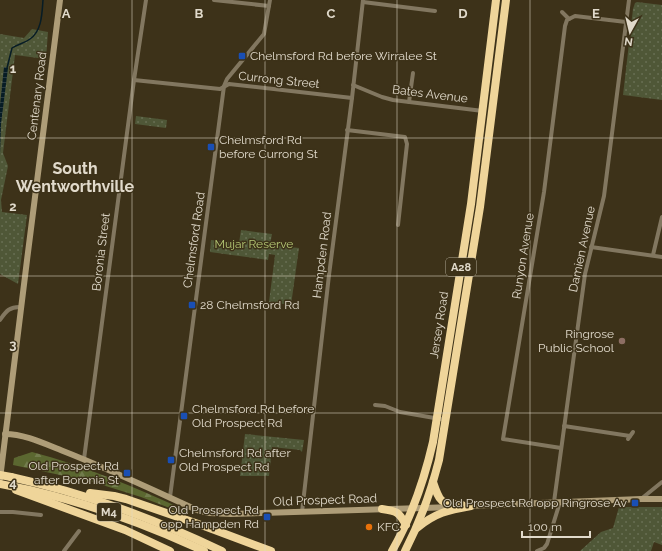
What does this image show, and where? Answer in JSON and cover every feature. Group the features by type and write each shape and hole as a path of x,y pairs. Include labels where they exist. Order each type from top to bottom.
{"highway":[{"name":"Jersey Road","path":"392,551 414,508 427,468 471,204 496,0"},
{"name":"Jersey Road","path":"404,551 416,529 433,482 446,420 480,207 506,0"},
{"name":"M4","path":"0,475 6,483 55,495 109,512 162,532 204,551"},
{"path":"433,482 437,495 441,500 448,504 471,506"},
{"path":"6,483 39,499 105,522 170,551"},
{"name":"M4","path":"6,483 69,491 150,518 222,551"},
{"path":"69,491 114,496 204,526 271,551"},
{"path":"416,529 437,514 446,510 471,506"},
{"path":"382,510 391,510 398,513 406,525"}],"main road":[{"name":"Centenary Road","path":"6,483 3,434 22,307 60,0"},
{"name":"Old Prospect Road","path":"3,434 16,434 30,439 84,459 203,512 219,514 382,510 662,499"}],"street":[{"name":"Boronia Street","path":"84,459 146,0"},
{"path":"214,0 269,6"},
{"name":"Chelmsford Road","path":"170,498 224,86 230,75 264,35 270,0"},
{"name":"Damien Avenue","path":"537,551 544,548 547,544 557,502 561,448 584,277 604,196 629,0"},
{"path":"363,1 435,11"},
{"name":"Hampden Road","path":"302,512 329,275 363,1"},
{"path":"562,12 569,19 578,16 626,22"},
{"name":"Runyon Avenue","path":"561,448 503,439 544,192 565,26 569,19"},
{"path":"409,102 413,73"},
{"name":"Currong Street","path":"134,80 220,90 229,84 352,98"},
{"name":"Bates Avenue","path":"353,84 382,97 393,100 483,111"},
{"path":"347,130 405,137 407,144 398,225"},
{"path":"653,255 662,217"},
{"path":"591,247 662,257"},
{"path":"0,320 11,308 15,306 22,307"},
{"path":"375,405 384,406 400,412 446,420"},
{"path":"564,426 630,435"},
{"path":"641,499 662,482"},
{"path":"0,512 41,515"},
{"path":"64,551 79,531"}],"green space":[{"path":"635,3 662,5 662,100 623,95 633,9"},
{"path":"32,29 48,32 46,59 15,55 3,153 8,166 1,200 2,212 27,215 18,284 0,274 0,34 24,38"},
{"path":"136,116 167,120 166,128 135,124"},
{"name":"Mujar Reserve","path":"241,230 272,234 270,245 299,248 291,305 269,302 275,255 269,254 268,260 210,252 211,240 239,243"},
{"path":"245,434 304,440 302,452 300,450 272,447 269,476 240,476"},
{"path":"32,452 111,478 168,502 189,513 188,515 141,497 93,482 13,465 14,458"},
{"path":"619,507 662,507 662,545 654,542 651,551 580,551 601,532 613,528"}],"water":[{"path":"4,67 8,68 1,124 0,155 0,105"}],"waterway":[{"path":"7,68 12,48 34,36 37,31 41,21 43,0"}],"place":[{"name":"Chelmsford Rd before Wirralee St","path":"242,56"},
{"name":"Chelmsford Rd before Currong St","path":"211,147"},
{"name":"28 Chelmsford Rd","path":"192,305"},
{"name":"Ringrose Public School","path":"622,341"},
{"name":"Chelmsford Rd before Old Prospect Rd","path":"184,416"},
{"name":"Chelmsford Rd after Old Prospect Rd","path":"171,460"},
{"name":"Old Prospect Rd after Boronia St","path":"127,473"},
{"name":"Old Prospect Rd opp Ringrose Av","path":"635,503"},
{"name":"Old Prospect Rd opp Hampden Rd","path":"267,517"},
{"name":"KFC","path":"369,527"}],"district":[{"name":"South Wentworthville","path":"75,177"}]}
